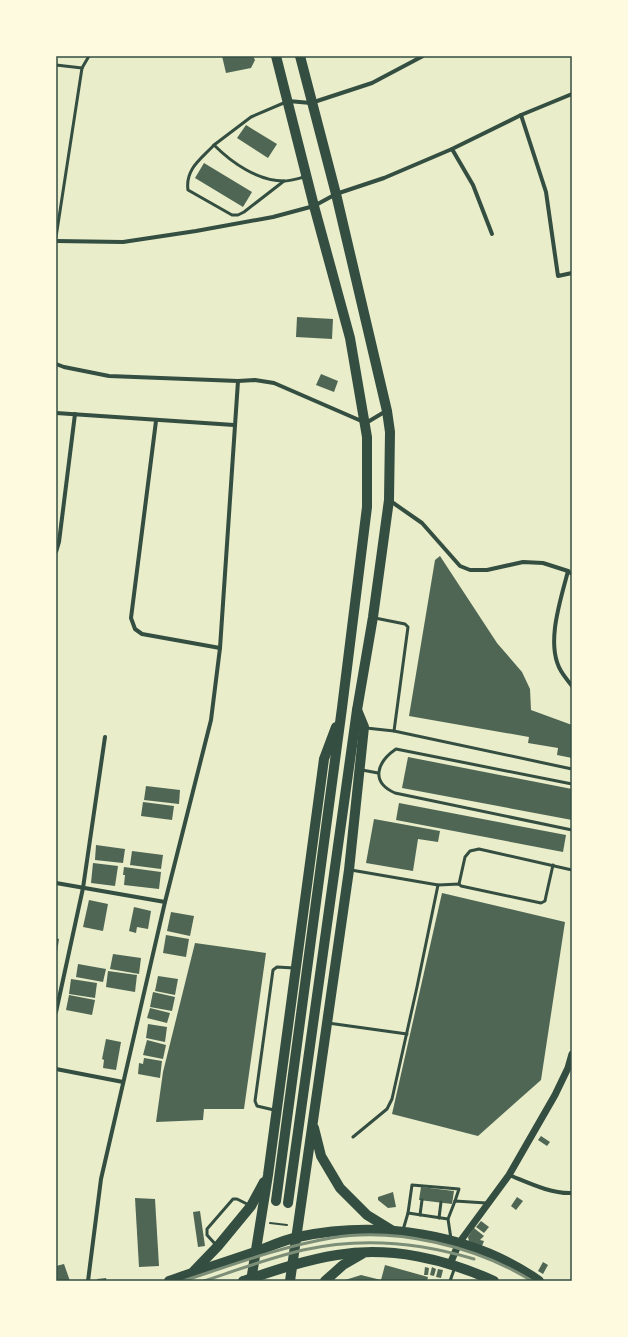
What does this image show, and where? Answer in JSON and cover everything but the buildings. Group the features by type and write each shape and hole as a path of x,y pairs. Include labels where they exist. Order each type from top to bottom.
{"main road":[{"path":"276,56 308,176 314,206 350,338 366,423 367,437 366,507 342,708 276,1201"},
{"path":"288,1203 357,710 389,500 390,432 387,411 336,194 311,103 300,56"},
{"path":"248,1280 261,1222 268,1175 324,759 342,708"},
{"path":"290,1281 349,870 364,727 357,710"},
{"path":"313,1123 321,1156 340,1188 367,1215 398,1231"},
{"path":"193,1273 218,1246 251,1206 268,1175"},
{"path":"169,1281 296,1237 350,1230 398,1231 455,1242 493,1255 525,1272 538,1281"},
{"path":"248,1280 314,1259 366,1252 420,1257 453,1265 494,1281"},
{"path":"325,1281 343,1265 366,1252"}],"street":[{"path":"288,101 311,103 372,83 423,56"},
{"path":"56,241 123,242 273,217 314,206 336,194 384,178 521,115 572,94"},
{"path":"521,115 546,192 558,276 572,273"},
{"path":"452,148 473,185 492,234"},
{"path":"56,364 64,368 109,376 238,381 255,380 274,383 366,423 387,411"},
{"path":"88,1281 101,1178 165,902 211,720 220,648 238,381"},
{"path":"56,413 156,421 234,425"},
{"path":"56,552 59,542 75,414"},
{"path":"156,421 131,618 135,629 142,634 220,648"},
{"path":"389,500 422,523 460,566 470,570 486,570 523,562 543,563 568,571 572,574"},
{"path":"568,571 557,616 554,647 560,670 572,686"},
{"path":"56,1012 83,888 104,737"},
{"path":"56,883 165,902"},
{"path":"453,1265 455,1242 488,1204 509,1176 555,1095 568,1068 572,1054"},
{"path":"56,1069 123,1082"},
{"path":"509,1176 546,1189 566,1193 572,1192"}],"lane":[{"path":"56,238 82,68 88,56"},
{"path":"56,65 82,68"},
{"path":"284,181 238,215 232,215 188,190 187,182 189,172 214,145 251,117 288,101"},
{"path":"214,145 226,157 257,176 284,181 308,176"},
{"path":"372,617 405,624 408,627 394,731"},
{"path":"364,727 394,731 572,769"},
{"path":"572,784 396,749 387,755 380,765 378,773 380,782 387,790 395,793 572,830"},
{"path":"360,770 378,773"},
{"path":"459,884 465,857 470,851 475,850 554,865 572,870"},
{"path":"349,870 438,885 459,884 461,886 541,903 545,901 554,865"},
{"path":"354,1137 387,1108 392,1099 438,885"},
{"path":"277,1110 257,1106 255,1102 273,970 277,967 296,969"},
{"path":"327,1022 407,1034"},
{"path":"398,1231 408,1213 412,1185 459,1189 448,1219 455,1242"},
{"path":"218,1246 207,1235 207,1229 219,1216 229,1201 238,1199 251,1206"},
{"path":"420,1215 422,1200"},
{"path":"455,1201 488,1204"},
{"path":"439,1218 441,1202"},
{"path":"408,1213 448,1219"},
{"path":"450,1281 453,1265"}],"path":[{"path":"261,1222 297,1227"}],"railway":[{"path":"183,1281 293,1246 331,1238 356,1235 382,1235 435,1242 486,1258 532,1281"},
{"path":"204,1281 290,1253 325,1246 346,1244 389,1243 411,1245 453,1253 474,1259"}]}
